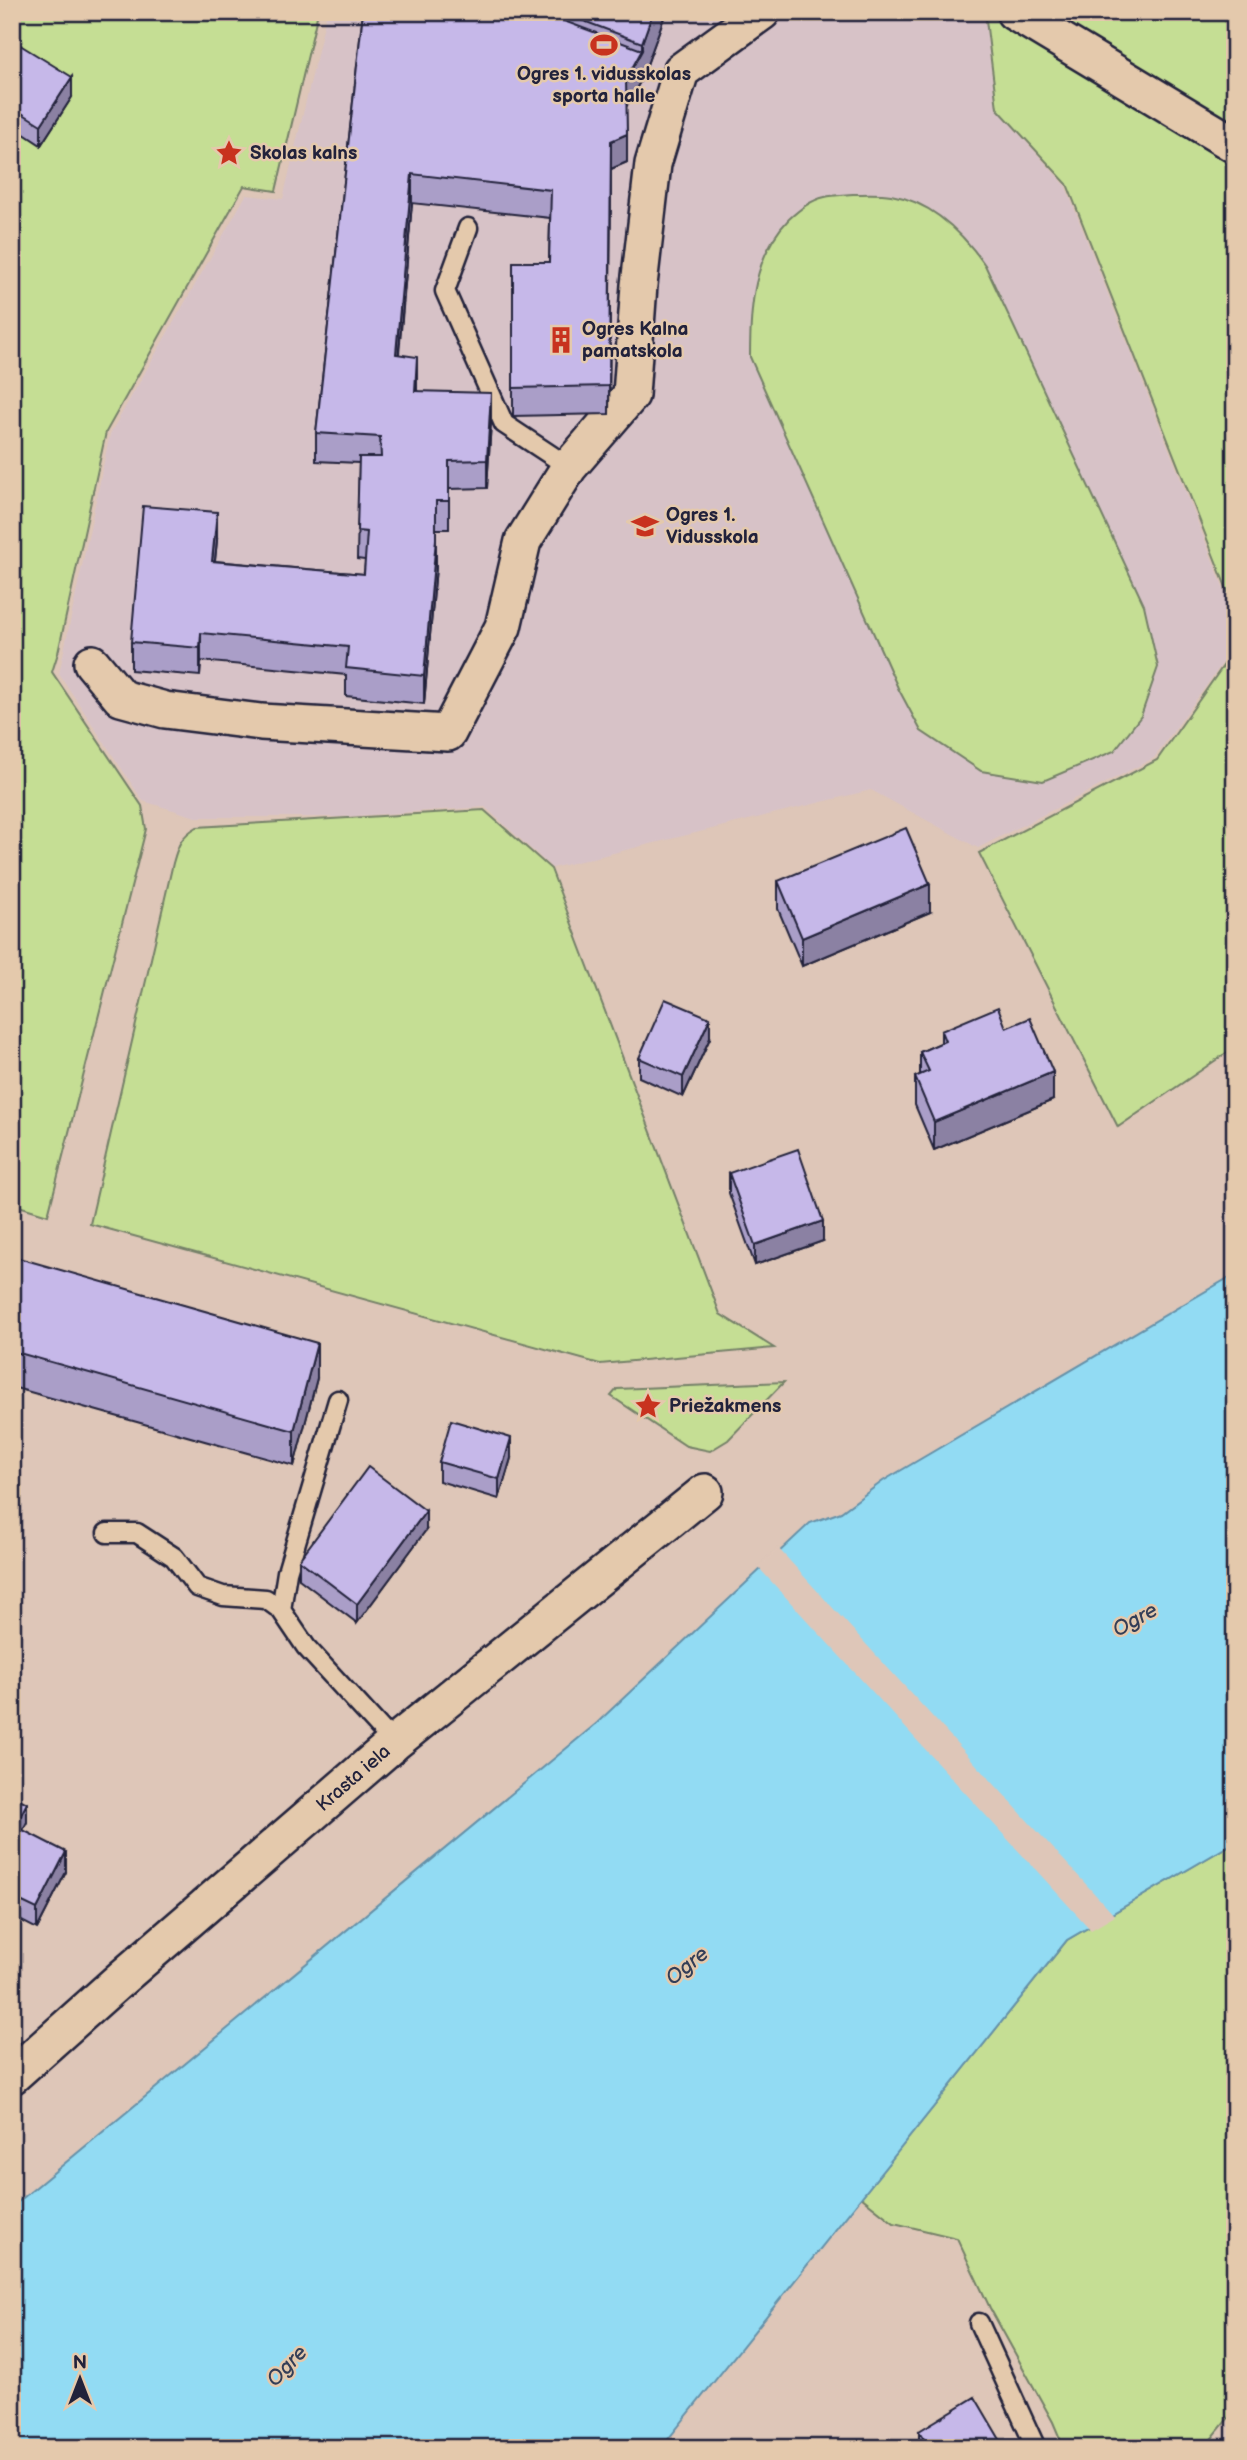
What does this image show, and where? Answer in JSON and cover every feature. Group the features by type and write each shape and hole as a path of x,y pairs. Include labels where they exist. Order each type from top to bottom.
{"street":[{"path":"92,663 121,698 165,710 261,722 448,733 503,627 523,541 569,467 631,395 639,285 653,164 681,71 762,12"},
{"path":"1014,12 1235,145"},
{"name":"Krasta iela","path":"12,2076 394,1743 705,1492"}],"lane":[{"path":"468,228 445,291 504,424 569,467"},
{"path":"281,1610 287,1572 338,1400"},
{"path":"107,1533 137,1533 174,1557 197,1587 223,1596 266,1599 281,1610 306,1647 394,1743"},
{"path":"979,2323 1036,2448"}],"shaded area":[{"name":"Ogres 1. Vidusskola","path":"327,12 984,12 996,108 1065,185 1235,617 1235,646 1154,758 978,848 871,790 552,868 485,807 341,817 196,817 143,801 59,674 110,434 246,195 283,199"}],"green space":[{"path":"12,12 318,12 276,191 244,186 106,432 52,672 142,806 146,829 48,1215 12,1204"},
{"path":"985,12 1235,12 1235,610 1067,184 997,108"},
{"path":"853,194 891,195 920,204 956,230 985,265 1144,605 1158,667 1141,716 1114,751 1043,781 981,771 921,731 898,688 750,357 756,284 768,249 777,234 789,219 810,203 820,198"},
{"path":"1235,649 1235,1047 1118,1127 979,853 1157,760"},
{"path":"484,810 551,869 720,1314 774,1348 600,1364 90,1224 173,863 187,834 197,827"},
{"path":"784,1382 728,1440 710,1451 686,1446 611,1396 617,1389"},
{"path":"1235,1842 1235,2410 1204,2448 1064,2448 1053,2422 990,2308 957,2238 894,2223 861,2197 1067,1940"}],"water":[{"name":"Ogre","path":"1235,1274 1235,1842 1067,1940 661,2448 12,2448 12,2207 597,1723 810,1523 841,1512 883,1481"}],"pier":[{"path":"778,1548 1115,1916 1091,1930 758,1567"}],"building":[{"name":"Ogres Kalna pamatskola","path":"363,12 540,12 642,50 626,79 627,134 611,141 609,386 513,388 513,262 549,262 551,190 412,174 396,354 417,357 415,391 491,393 487,460 449,461 449,501 436,501 436,539 424,676 346,668 348,647 201,633 200,648 131,642 143,506 217,512 212,561 364,574 367,532 357,531 359,457 381,457 380,437 316,433"},
{"path":"560,12 653,12 642,43"},
{"path":"12,40 72,77 41,125 12,107"},
{"path":"906,828 930,884 802,938 778,881"},
{"path":"665,999 710,1018 683,1077 639,1058"},
{"path":"998,1007 1006,1028 1030,1018 1053,1072 934,1122 915,1077 929,1071 920,1052 945,1041 941,1031"},
{"path":"798,1149 823,1221 755,1245 729,1173"},
{"path":"15,1257 317,1343 294,1431 12,1351 12,1267"},
{"path":"451,1420 511,1438 499,1479 439,1462"},
{"path":"368,1467 426,1511 357,1604 299,1560"},
{"path":"12,1795 27,1803 15,1826 66,1852 37,1909 12,1897"},
{"path":"975,2397 1005,2448 929,2448 919,2431"}],"place":[{"name":"Ogres 1. vidusskolas sporta halle","path":"604,45"},
{"name":"Skolas kalns","path":"229,153"},
{"name":"Ogres Kalna pamatskola","path":"561,340"},
{"name":"Ogres 1. Vidusskola","path":"645,526"},
{"name":"Priežakmens","path":"648,1406"}]}
